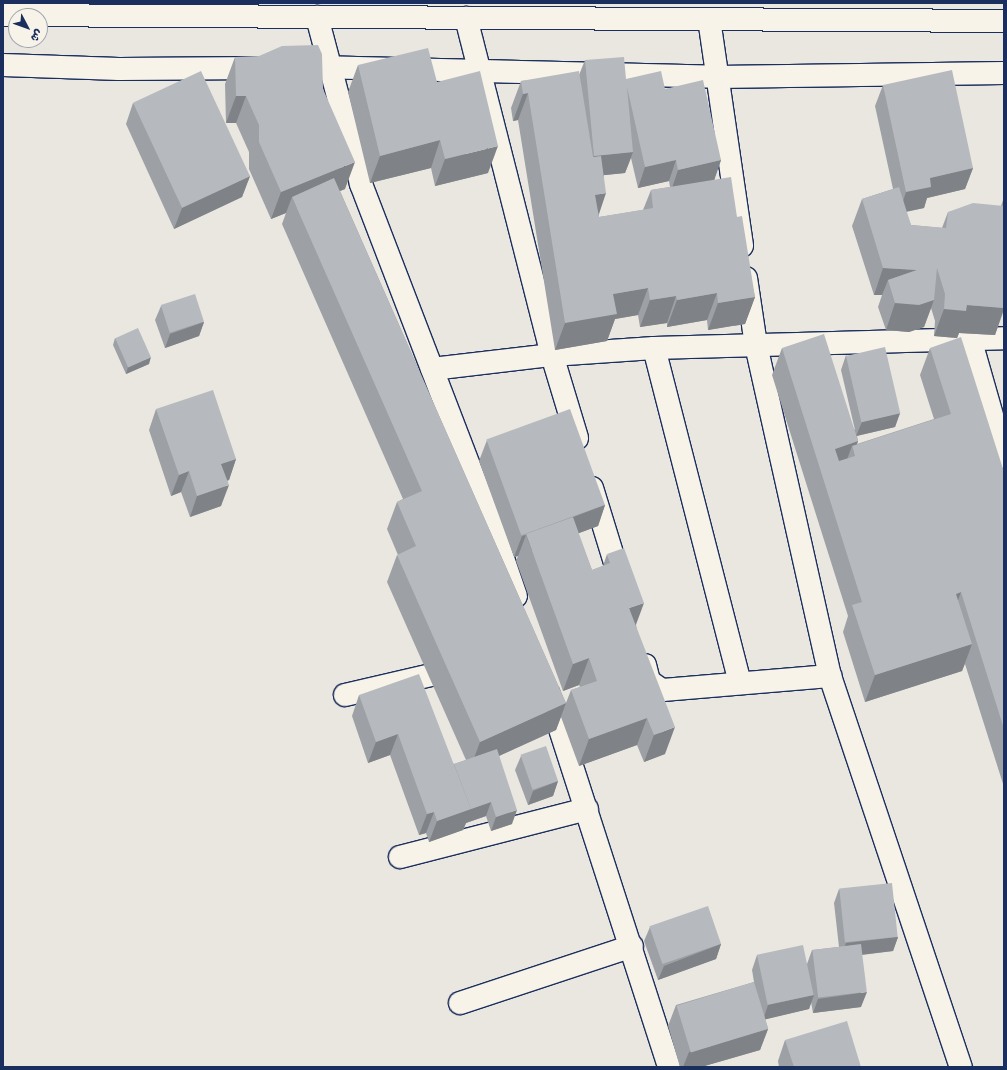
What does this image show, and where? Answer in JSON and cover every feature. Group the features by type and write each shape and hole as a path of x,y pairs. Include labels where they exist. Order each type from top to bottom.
{"main road":[{"path":"3,15 1004,21"},
{"path":"317,17 361,184 492,526 522,614"},
{"path":"466,18 552,355 627,604"},
{"path":"709,19 756,345 830,676 961,1067"},
{"path":"3,65 119,69 330,67 717,77 1004,73"},
{"path":"970,338 1004,457"},
{"path":"432,369 552,355 654,348 1004,338"},
{"path":"654,348 740,683"},
{"path":"638,642 649,681 662,690 830,676"},
{"path":"345,695 473,665"},
{"path":"542,674 632,946 669,1067"},
{"path":"400,857 587,809"},
{"path":"460,1003 632,946"}],"building":[{"path":"318,45 322,54 323,89 355,162 281,192 259,142 259,125 246,96 236,96 235,57 259,56 282,46"},
{"path":"428,48 437,82 480,71 498,146 445,159 440,140 380,156 358,65"},
{"path":"624,57 626,79 661,71 665,89 703,80 721,160 678,170 676,160 645,167 627,87 633,152 594,156 585,60"},
{"path":"952,70 973,168 930,178 931,187 906,192 883,85"},
{"path":"201,71 250,176 182,208 133,103"},
{"path":"579,71 593,157 601,156 606,193 595,195 599,217 653,208 651,190 731,177 737,217 742,216 755,297 718,303 717,293 677,300 676,296 650,300 648,288 613,294 617,314 565,323 528,93 523,94 521,81"},
{"path":"334,178 566,703 480,742 397,555 416,546 397,502 422,491 292,197"},
{"path":"899,187 911,225 946,228 948,212 973,203 1004,206 1004,308 967,305 966,311 944,309 945,294 937,268 934,300 919,305 895,303 888,280 917,270 883,268 862,199"},
{"path":"195,294 204,322 170,333 161,305"},
{"path":"138,328 151,357 128,367 115,338"},
{"path":"824,334 858,441 835,449 839,461 855,456 852,446 951,414 930,348 961,337 1004,472 1004,729 961,592 956,594 972,644 875,675 852,605 862,602 782,348"},
{"path":"885,347 900,413 861,422 846,356"},
{"path":"213,390 236,459 221,464 229,485 197,496 189,471 179,475 156,409"},
{"path":"570,409 605,505 521,535 486,439"},
{"path":"573,517 592,570 610,563 607,554 624,548 644,603 629,608 675,727 654,735 647,718 589,739 571,690 597,681 589,658 573,664 526,534"},
{"path":"419,674 471,809 437,821 434,812 427,814 398,734 376,742 359,695"},
{"path":"546,746 558,781 533,790 520,755"},
{"path":"497,749 517,810 496,817 491,802 471,809 454,764"},
{"path":"892,883 898,937 845,942 839,889"},
{"path":"708,906 721,944 662,964 649,926"},
{"path":"861,944 867,992 818,998 812,950"},
{"path":"803,945 814,995 768,1005 757,955"},
{"path":"754,982 768,1029 691,1053 677,1006"},
{"path":"847,1021 861,1067 794,1067 785,1040"}]}
